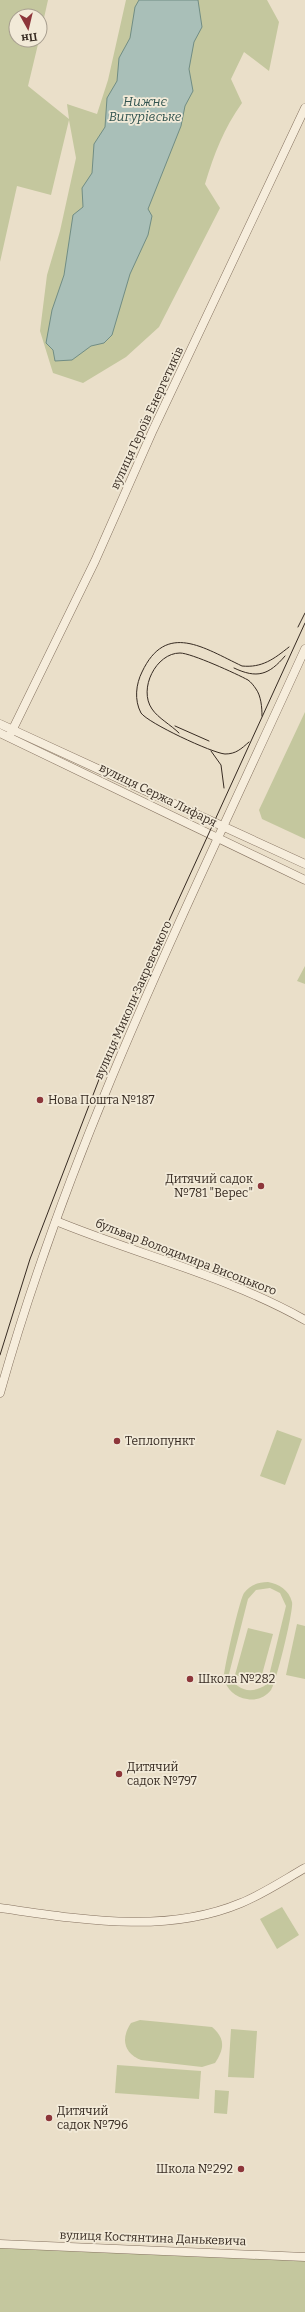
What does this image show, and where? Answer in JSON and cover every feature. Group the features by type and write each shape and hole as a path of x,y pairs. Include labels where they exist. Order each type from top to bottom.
{"street":[{"name":"вулиця Героїв Енергетиків","path":"11,733 95,561 156,423 305,108"},
{"name":"вулиця Миколи Закревського","path":"0,1393 11,1353 56,1221 124,1046 305,649"},
{"name":"вулиця Сержа Лифаря","path":"0,724 11,733 218,838 305,880"},
{"name":"вулиця Сержа Лифаря","path":"0,732 11,733 224,826 305,864"},
{"name":"бульвар Володимира Висоцького","path":"56,1221 220,1280 272,1302 305,1320"},
{"path":"0,1908 98,1922 170,1921 241,1904 305,1868"},
{"name":"вулиця Костянтина Данькевича","path":"0,2244 305,2257"}],"green space":[{"path":"0,0 48,0 46,8 8,8 8,48 37,48 28,86 69,119 67,104 97,114 108,80 126,0 267,0 279,22 269,71 244,52 231,79 242,103 220,142 205,184 220,208 159,327 126,357 83,383 53,373 40,331 47,275 60,231 76,158 69,120 51,195 17,186 0,262"},
{"path":"305,712 305,839 262,819 259,810"},
{"path":"305,966 305,984 297,981"},
{"path":"277,1430 302,1439 285,1485 260,1476"},
{"path":"264,1582 276,1584 283,1588 291,1598 292,1608 277,1675 271,1690 264,1696 257,1699 243,1698 235,1695 229,1689 225,1682 224,1673 244,1593 252,1586","holes":["270,1588 280,1593 286,1606 267,1684 256,1689 245,1690 240,1688 232,1680 229,1674 248,1599 256,1590"]},
{"path":"297,1624 305,1626 305,1679 286,1675"},
{"path":"248,1628 273,1634 260,1682 235,1675"},
{"path":"282,1907 299,1935 277,1949 260,1919"},
{"path":"140,2020 212,2027 220,2036 222,2049 215,2063 202,2067 141,2060 130,2053 127,2049 125,2039 131,2023"},
{"path":"231,2029 257,2031 254,2078 228,2077"},
{"path":"117,2065 201,2071 199,2099 115,2093"},
{"path":"215,2090 229,2091 227,2114 214,2113"},
{"path":"0,2246 305,2257 305,2312 0,2312"}],"water":[{"name":"Нижнє Вигурівське","path":"139,0 198,0 202,27 194,42 189,69 193,91 185,106 181,126 148,209 152,216 148,235 130,274 112,335 104,343 91,346 72,360 55,361 53,350 46,343 52,310 64,275 73,215 83,207 82,188 92,173 94,144 105,127 107,98 117,81 119,58 130,38 135,7"}],"tram line":[{"path":"298,627 305,613"},
{"path":"0,1355 30,1259 113,1043 305,623"},
{"path":"249,742 241,749 225,754 207,749 146,718 141,713 137,703 137,687 142,672 152,656 162,647 174,643 187,643 200,647 214,652 242,666 256,666 267,662 289,647"},
{"path":"179,733 152,709 148,701 147,692 148,682 157,665 171,655 180,653 194,656 248,680 258,692 262,716"},
{"path":"234,668 249,673 262,673 274,667 285,656"},
{"path":"175,726 209,741"},
{"path":"211,751 221,765 224,788"}],"place":[{"name":"Нова Пошта №187","path":"40,1100"},
{"name":"Дитячий садок №781 \"Верес\"","path":"261,1186"},
{"name":"Теплопункт","path":"117,1441"},
{"name":"Школа №282","path":"190,1679"},
{"name":"Дитячий садок №797","path":"119,1774"},
{"name":"Дитячий садок №796","path":"49,2118"},
{"name":"Школа №292","path":"241,2169"}]}
